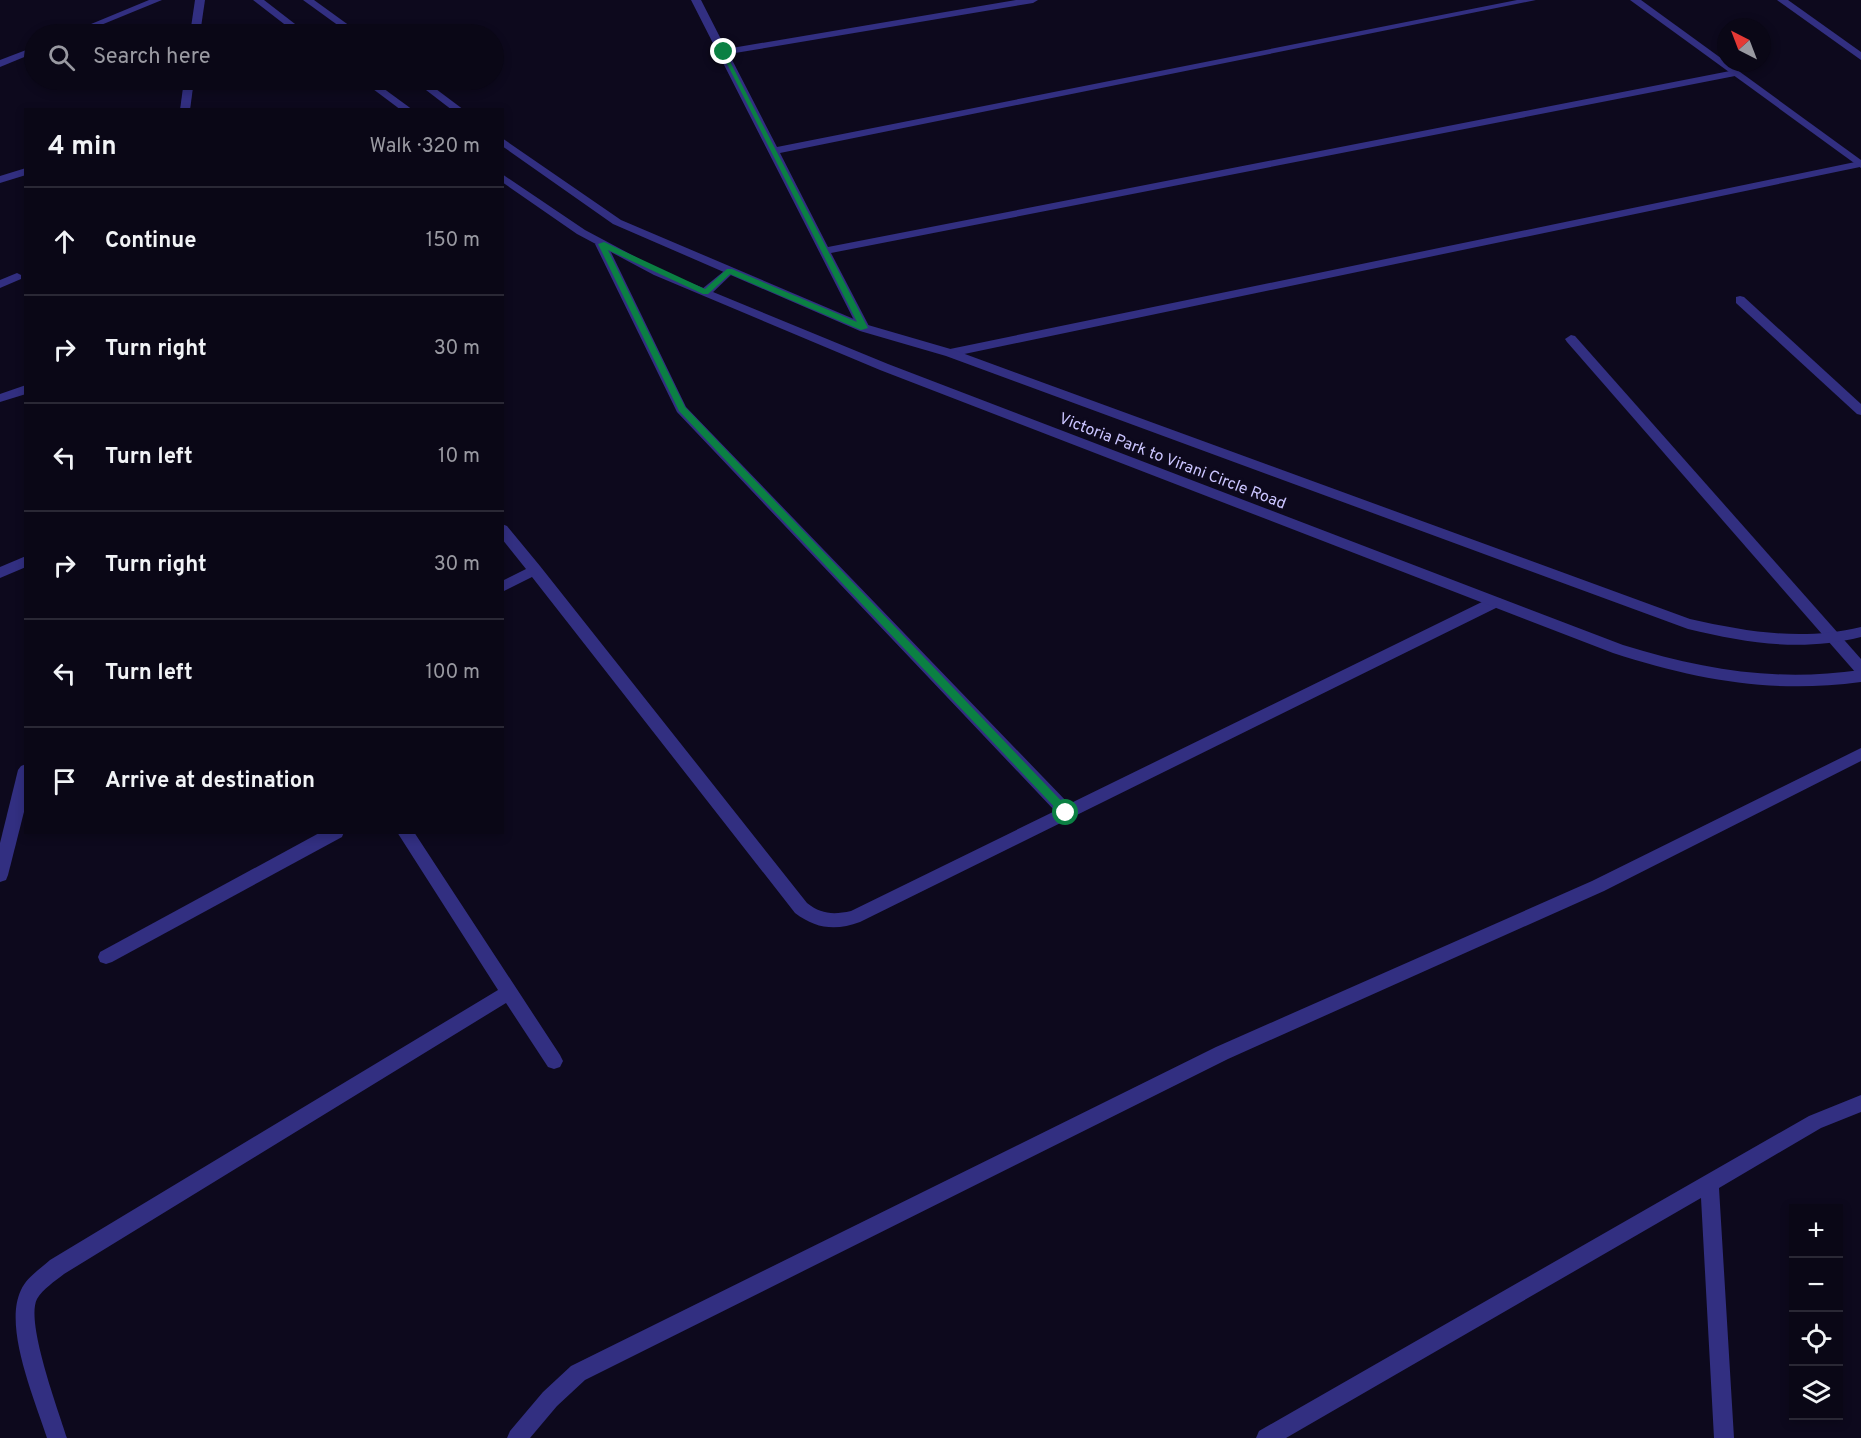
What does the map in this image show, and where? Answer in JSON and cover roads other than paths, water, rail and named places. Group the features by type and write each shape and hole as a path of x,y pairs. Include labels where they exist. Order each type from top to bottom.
{"street":[{"path":"97,24 157,0"},
{"path":"196,24 200,0"},
{"path":"258,0 290,24"},
{"path":"308,0 342,24"},
{"path":"696,0 864,328"},
{"path":"724,52 1033,0"},
{"path":"775,152 1531,0"},
{"path":"1635,0 1860,165"},
{"path":"1782,0 1861,57"},
{"path":"0,64 24,54"},
{"path":"826,251 1735,73"},
{"path":"185,108 188,90"},
{"path":"380,90 405,108"},
{"path":"432,90 456,108"},
{"name":"Victoria Park to Virani Circle Road","path":"504,142 617,222 864,328 950,353 1688,624 1748,637 1793,642 1837,639 1861,632"},
{"path":"950,353 1860,165"},
{"path":"0,180 24,172"},
{"name":"Victoria Park to Virani Circle Road","path":"504,178 601,244 639,264 874,363 1618,649 1679,669 1720,677 1786,684 1861,676"},
{"path":"601,244 681,409 1066,813"},
{"path":"706,292 729,271"},
{"path":"0,284 18,277"},
{"path":"1740,300 1861,411"},
{"path":"1571,339 1861,669"},
{"path":"0,398 24,390"},
{"path":"504,531 801,908 815,920 833,922 854,917 1495,602"},
{"path":"0,573 24,562"},
{"path":"504,586 536,570"},
{"path":"517,1438 550,1399 578,1373 1222,1053 1598,886 1861,754"},
{"path":"0,875 24,778"},
{"path":"106,957 332,834"},
{"path":"406,834 554,1061"},
{"path":"57,1438 25,1324 26,1300 39,1282 57,1267 509,992"},
{"path":"1266,1438 1815,1122 1861,1103"},
{"path":"1709,1183 1724,1438"}]}
